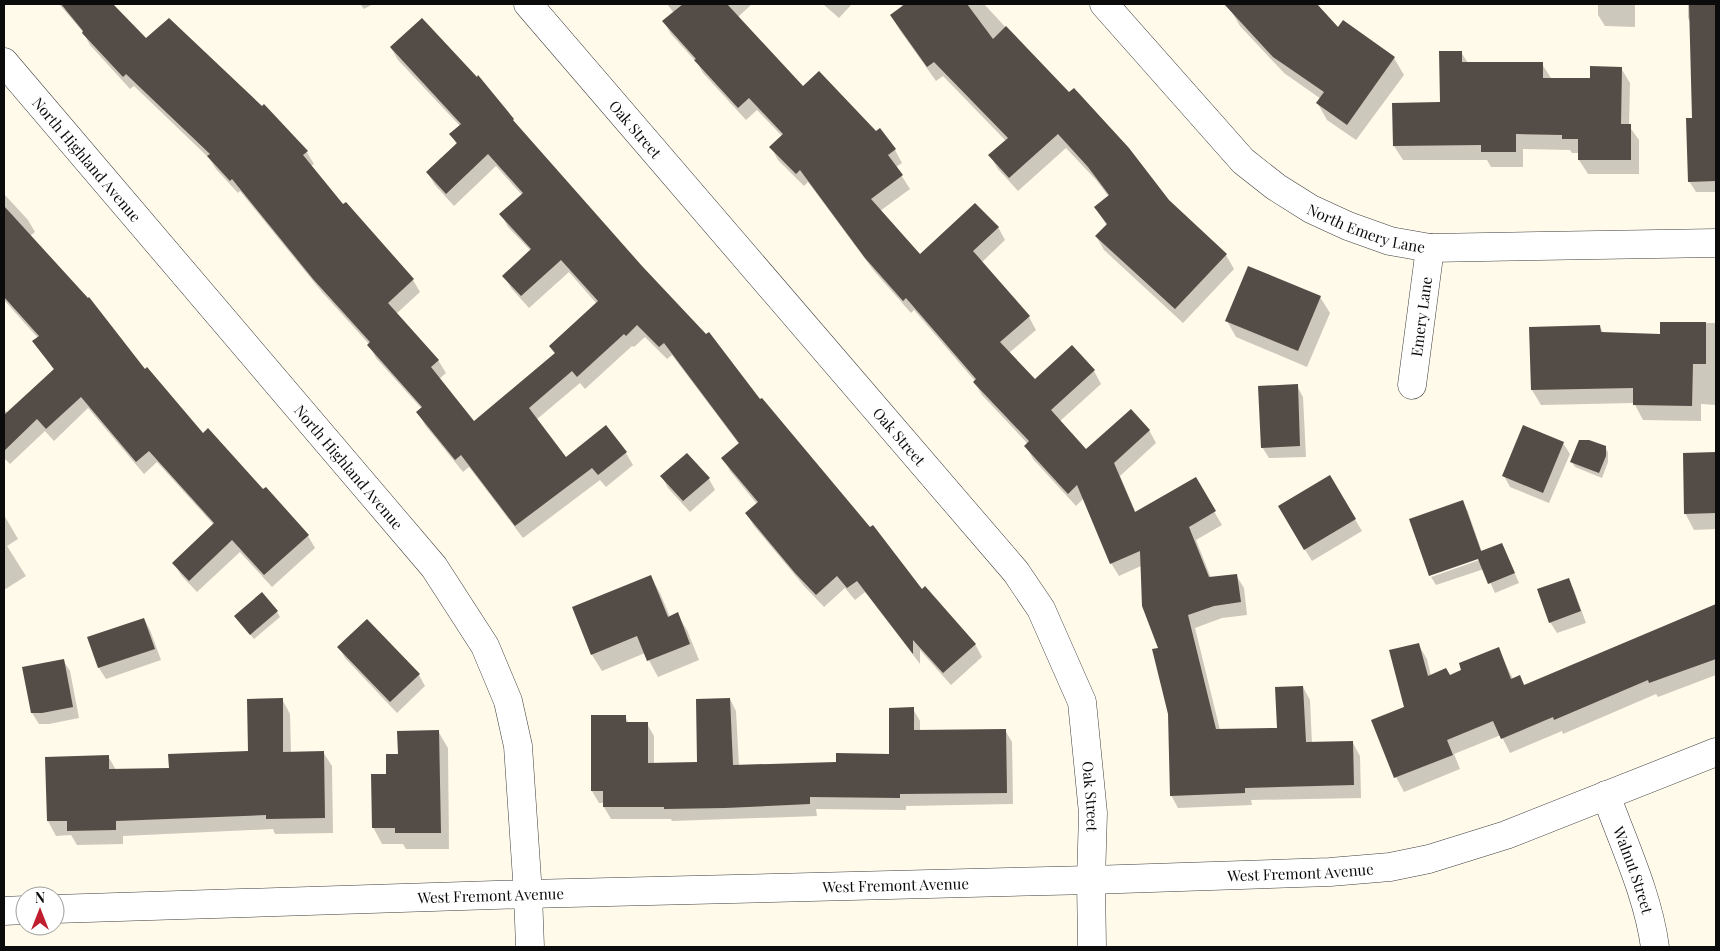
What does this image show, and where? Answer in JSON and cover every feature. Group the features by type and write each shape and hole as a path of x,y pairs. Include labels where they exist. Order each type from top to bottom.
{"street":[{"name":"Oak Street","path":"528,4 1016,572 1036,602 1082,702 1093,813 1090,880 1092,947"},
{"name":"North Emery Lane","path":"1104,4 1243,161 1276,187 1311,209 1348,226 1390,241 1430,248 1716,244"},
{"name":"North Highland Avenue","path":"4,62 434,567 485,646 508,701 518,746 530,947"},
{"name":"Emery Lane","path":"1412,385 1430,248"},
{"name":"West Fremont Avenue","path":"65,909 528,894 1090,880 1330,872 1390,867 1429,859 1506,835 1716,752"},
{"name":"Walnut Street","path":"1606,795 1643,898 1655,947"}],"building":[{"path":"61,4 113,4 146,38 169,18 262,106 264,104 308,151 303,155 343,204 346,202 414,279 388,303 439,360 431,367 474,421 555,353 549,346 598,301 561,260 521,296 502,276 531,249 499,214 523,193 488,154 446,194 426,172 457,143 449,134 461,124 390,47 422,18 477,77 478,75 513,120 642,266 706,334 709,332 760,399 762,398 870,527 873,525 922,589 925,586 976,644 943,673 913,640 913,654 857,581 847,588 837,576 816,595 745,513 758,502 721,458 739,443 664,343 659,347 637,325 626,336 624,334 577,377 572,371 529,408 566,457 606,425 627,452 598,475 592,468 515,526 461,455 455,460 416,412 422,407 367,345 370,342 313,279 232,179 230,181 207,156 210,154 126,74 123,77 82,33 83,31"},
{"path":"683,4 727,4 803,86 819,71 876,131 880,128 896,149 888,155 903,175 871,199 920,254 975,203 999,227 973,251 1030,316 1000,342 1035,379 1072,345 1095,370 1051,410 1086,449 1131,409 1150,430 1114,463 1135,512 1196,477 1216,511 1189,527 1209,577 1237,574 1241,602 1214,606 1188,615 1216,729 1277,728 1275,687 1303,686 1306,742 1353,741 1354,785 1245,788 1245,793 1170,796 1168,714 1152,649 1158,648 1142,606 1140,551 1110,564 1077,485 1068,494 1024,446 1029,441 973,382 976,379 906,298 903,301 865,258 800,170 796,174 769,147 783,134 749,98 738,108 694,60 696,59 662,21"},
{"path":"905,4 967,4 993,39 1006,26 1069,92 1074,88 1129,148 1169,200 1227,254 1175,309 1095,236 1107,224 1094,207 1109,195 1088,167 1058,134 1009,178 988,155 1008,138 934,62 927,67 890,15"},
{"path":"1224,4 1317,4 1338,27 1343,20 1395,57 1347,125 1316,103 1324,92 1273,57"},
{"path":"1689,4 1716,4 1716,181 1688,182 1686,118 1692,118"},
{"path":"1439,51 1462,51 1462,62 1543,62 1543,78 1590,78 1590,66 1622,67 1621,124 1631,124 1631,160 1578,160 1578,139 1562,139 1562,135 1516,134 1516,152 1481,152 1481,145 1393,146 1392,103 1440,102"},
{"path":"4,206 89,297 145,369 147,367 203,433 208,428 263,489 266,487 309,535 264,575 232,540 189,581 172,563 214,523 149,451 136,462 81,397 46,429 37,419 4,451 4,415 54,369 32,341 39,336 4,297"},
{"path":"1248,266 1321,296 1298,351 1225,321"},
{"path":"1660,322 1706,322 1706,364 1693,364 1692,406 1633,405 1633,388 1531,390 1529,327 1600,325 1601,332 1660,334"},
{"path":"1298,384 1300,446 1261,448 1258,386"},
{"path":"1523,425 1564,442 1543,493 1502,476"},
{"path":"1579,440 1589,440 1606,446 1606,456 1599,473 1570,462"},
{"path":"1716,452 1716,513 1684,514 1683,453"},
{"path":"687,453 710,478 683,501 660,476"},
{"path":"1330,475 1356,519 1304,550 1278,506"},
{"path":"1463,500 1481,551 1502,543 1515,573 1488,584 1478,559 1429,576 1409,519"},
{"path":"651,575 668,617 678,612 690,644 647,661 637,636 591,655 572,607"},
{"path":"1569,578 1581,611 1549,623 1537,589"},
{"path":"262,592 278,611 250,635 234,616"},
{"path":"1716,604 1716,659 1649,683 1648,680 1554,720 1553,717 1501,739 1493,721 1447,740 1453,755 1394,778 1371,720 1404,707 1389,650 1419,643 1428,676 1446,668 1450,675 1461,670 1459,663 1499,647 1511,679 1520,675 1524,685"},
{"path":"144,618 155,649 98,668 87,637"},
{"path":"367,619 420,674 390,702 337,647"},
{"path":"64,659 73,707 42,713 31,713 22,667"},
{"path":"283,698 283,752 324,751 325,818 266,819 266,815 116,821 116,830 67,831 67,821 47,821 45,757 109,755 109,769 169,768 168,754 248,751 247,699"},
{"path":"730,698 733,765 836,762 836,753 889,754 889,708 914,707 914,730 1006,729 1007,793 900,794 900,798 810,797 810,804 725,808 603,807 603,791 591,791 591,715 626,715 626,722 648,722 648,763 697,762 696,699"},
{"path":"439,730 441,833 395,833 395,828 372,828 371,774 386,774 386,754 398,754 397,731"}]}
